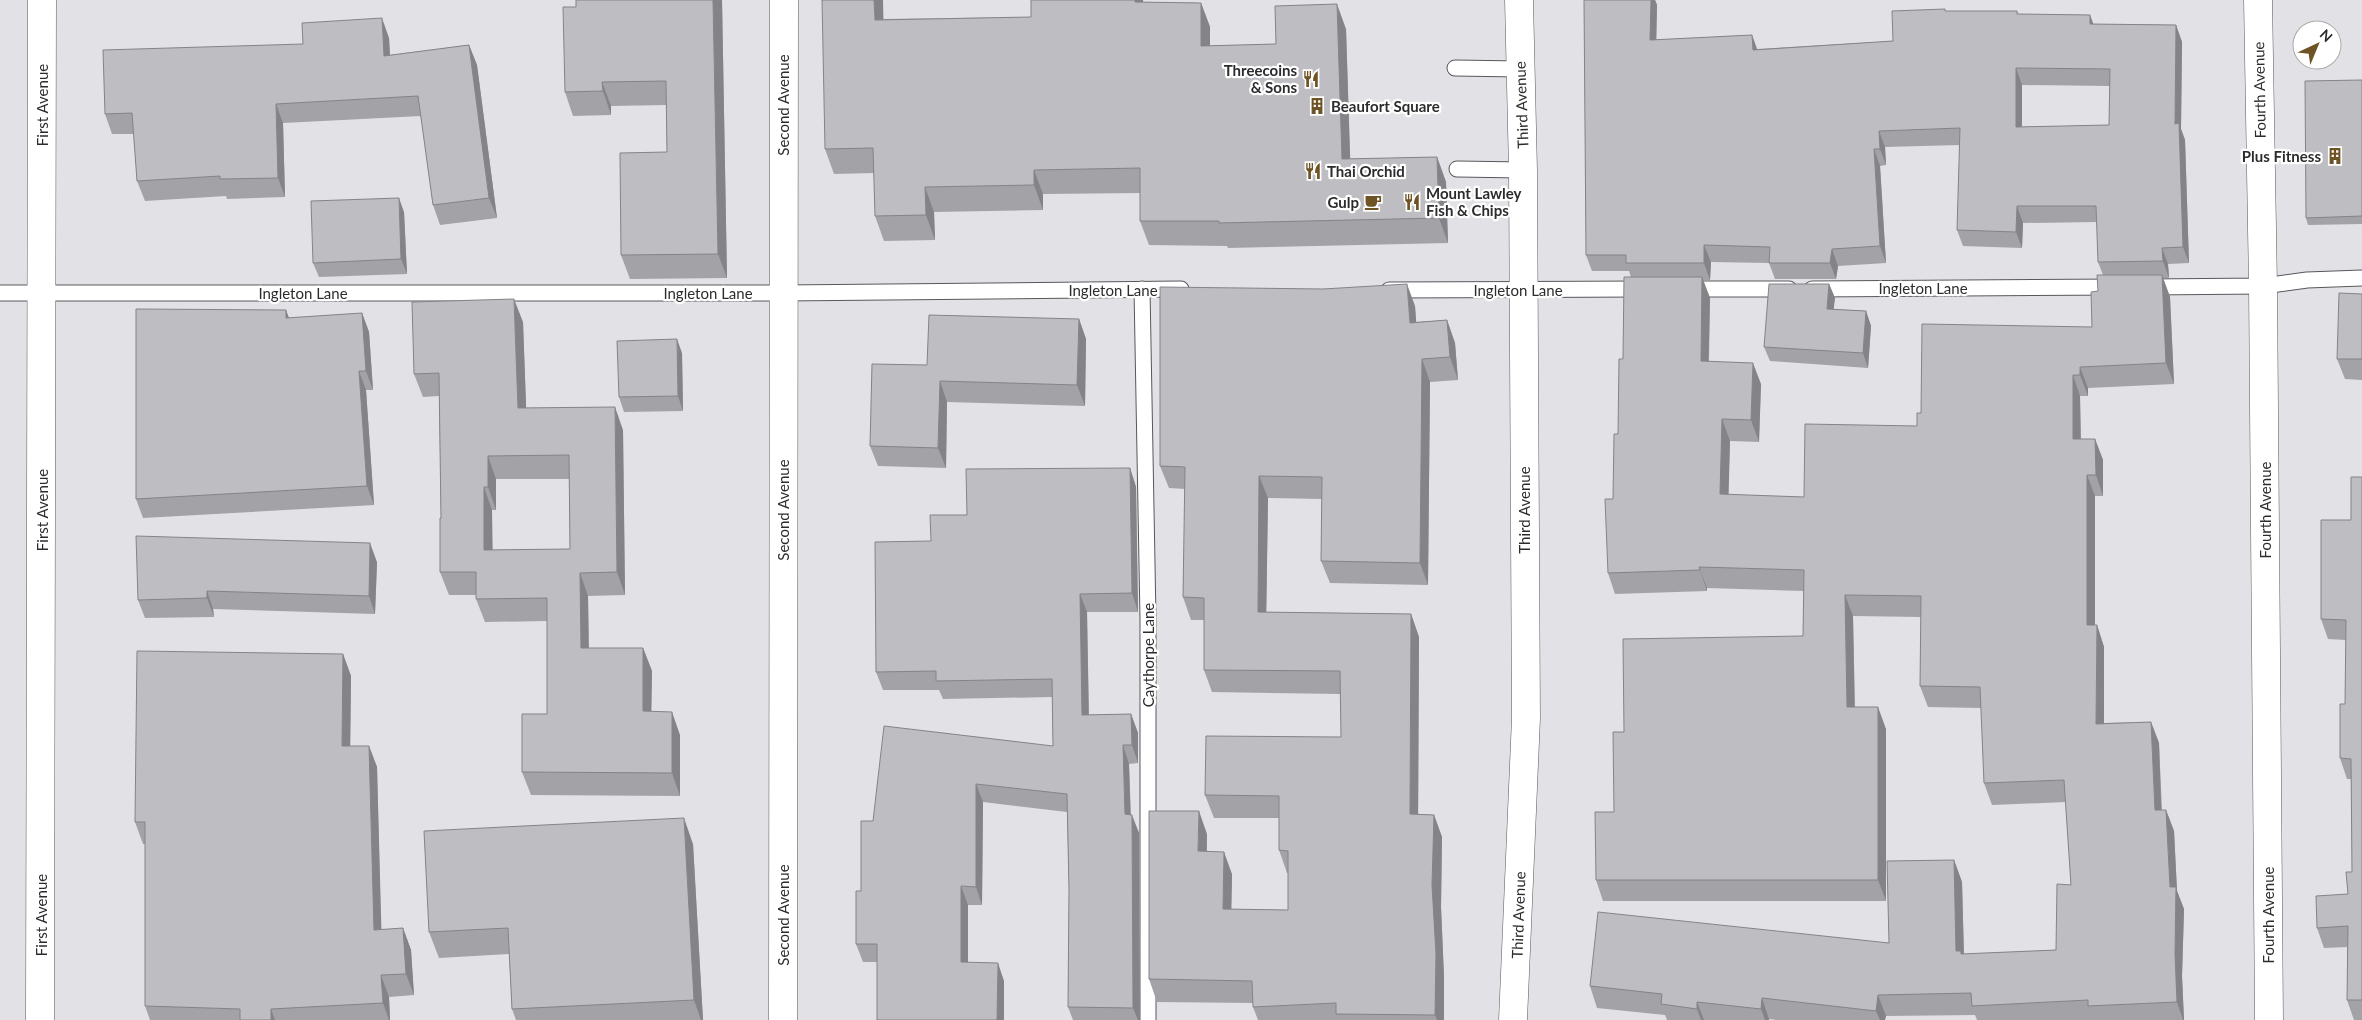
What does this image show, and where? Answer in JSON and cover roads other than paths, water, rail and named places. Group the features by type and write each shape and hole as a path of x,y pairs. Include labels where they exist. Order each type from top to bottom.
{"street":[{"name":"First Avenue","path":"40,1020 43,293 42,0"},
{"name":"Second Avenue","path":"784,0 784,1020"},
{"name":"Third Avenue","path":"1513,1020 1526,718 1522,290 1523,170 1519,0"},
{"name":"Fourth Avenue","path":"2258,0 2263,286 2269,1020"}],"lane":[{"path":"1455,68 1520,69"},
{"path":"1457,169 1523,170"},
{"name":"Ingleton Lane","path":"1376,290 2263,286 2307,280 2362,278"},
{"name":"Caythorpe Lane","path":"1142,289 1148,618 1148,1020"},
{"name":"Ingleton Lane","path":"0,293 783,293 1200,289"}],"place":[{"name":"Threecoins & Sons","path":"1311,79"},
{"name":"Beaufort Square","path":"1317,106"},
{"name":"Plus Fitness","path":"2335,156"},
{"name":"Thai Orchid","path":"1313,171"},
{"name":"Gulp","path":"1373,202"},
{"name":"Mount Lawley Fish & Chips","path":"1412,202"}]}
